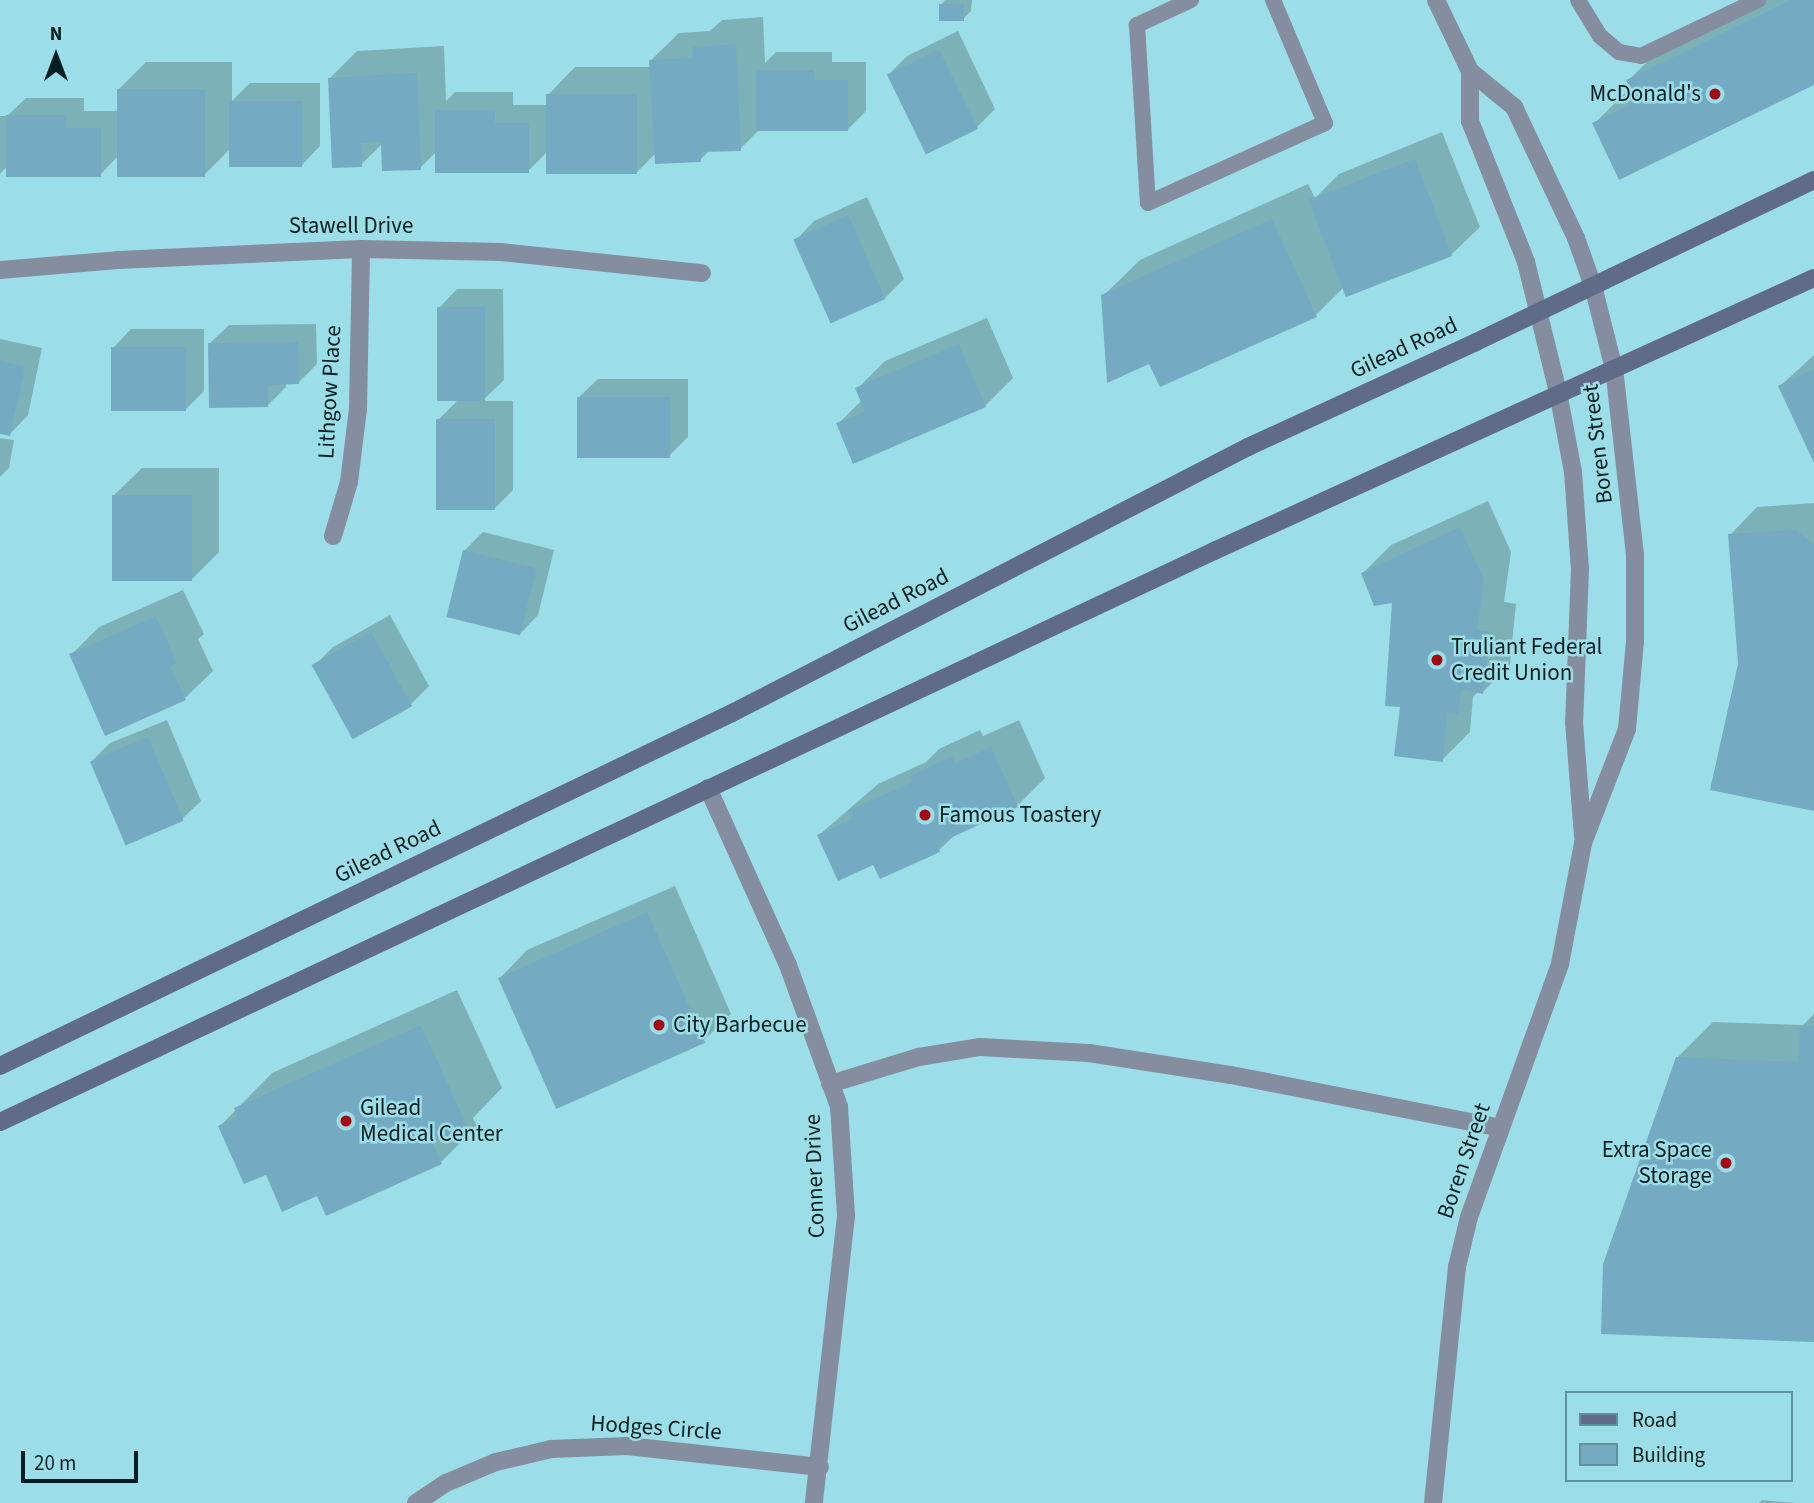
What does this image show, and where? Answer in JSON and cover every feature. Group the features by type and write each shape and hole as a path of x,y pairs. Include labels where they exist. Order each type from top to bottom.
{"main road":[{"name":"Gilead Road","path":"0,1066 732,713 1248,447 1814,180"},
{"path":"0,1122 1558,392 1615,369 1814,278"}],"street":[{"name":"Boren Street","path":"1433,1503 1457,1267 1469,1217 1560,964 1583,844 1627,729 1635,641 1635,555 1615,369 1593,286 1576,238 1514,107 1470,71 1436,0"},
{"name":"Boren Street","path":"1470,71 1470,121 1521,247 1558,392 1573,472 1580,569 1574,722 1583,844"},
{"name":"Stawell Drive","path":"0,270 132,259 361,249 501,252 702,273"},
{"name":"Lithgow Place","path":"333,536 349,482 358,409 361,249"},
{"name":"Conner Drive","path":"709,788 788,965 839,1107 846,1216 814,1503"},
{"path":"830,1084 919,1057 980,1047 1089,1053 1231,1075 1500,1128"},
{"name":"Hodges Circle","path":"415,1503 446,1483 496,1462 551,1449 627,1446 820,1467"}],"lane":[{"path":"1191,0 1137,24 1148,203 1325,123 1273,0"},
{"path":"1578,0 1600,36 1619,52 1641,56 1758,0"}],"building":[{"name":"McDonald's","path":"1791,0 1814,0 1814,85 1619,180 1592,123 1636,102 1626,80"},
{"path":"939,4 964,4 964,21 939,21"},
{"path":"736,44 741,151 701,152 701,162 655,164 649,60 693,58 692,47"},
{"path":"939,49 978,129 926,154 887,74"},
{"path":"756,70 814,70 814,80 848,80 848,131 756,131"},
{"path":"417,73 421,170 382,171 381,142 361,143 362,167 332,168 328,78"},
{"path":"117,89 205,89 205,177 117,177"},
{"path":"546,94 637,94 637,174 546,174"},
{"path":"229,101 302,101 302,167 229,167"},
{"path":"435,110 495,110 495,123 529,123 529,173 435,173"},
{"path":"6,115 66,115 66,128 101,128 101,177 6,177"},
{"path":"1415,159 1452,256 1346,297 1309,200"},
{"path":"848,215 885,299 831,323 793,239"},
{"path":"1272,219 1317,317 1160,387 1149,364 1107,383 1101,295"},
{"path":"437,307 485,307 485,401 437,401"},
{"path":"298,342 299,384 268,385 268,407 209,408 208,343"},
{"path":"959,344 986,407 853,464 836,423 865,412 855,388"},
{"path":"111,347 186,347 186,411 111,411"},
{"path":"0,361 25,366 10,436 0,434"},
{"path":"1814,369 1814,463 1778,386"},
{"path":"577,397 670,397 670,458 577,458"},
{"path":"436,419 495,419 495,510 436,510"},
{"path":"112,495 192,495 192,581 112,581"},
{"name":"Truliant Federal Credit Union","path":"1460,527 1484,580 1477,630 1490,632 1483,694 1462,689 1458,714 1447,713 1443,762 1394,756 1400,707 1385,706 1392,603 1374,606 1361,573"},
{"path":"1797,530 1814,545 1814,811 1710,790 1738,664 1728,534"},
{"path":"463,550 537,568 520,635 446,617"},
{"path":"156,616 177,663 170,666 186,700 105,736 69,654"},
{"path":"371,632 412,706 353,739 312,665"},
{"path":"148,737 184,821 126,845 90,762"},
{"name":"Famous Toastery","path":"991,747 1018,807 937,844 940,852 880,879 873,865 838,881 817,835 852,819 848,811 912,782 909,777 952,756 955,763"},
{"path":"647,912 705,1043 556,1109 498,978"},
{"name":"Gilead Medical Center","path":"421,1025 467,1126 432,1142 442,1164 326,1216 317,1196 282,1212 266,1175 244,1184 218,1126 238,1117 234,1108"},
{"name":"Extra Space Storage","path":"1800,1026 1814,1026 1814,1342 1601,1334 1603,1264 1676,1057 1799,1062"}],"place":[{"name":"McDonald's","path":"1715,94"},
{"name":"Truliant Federal Credit Union","path":"1437,660"},
{"name":"Famous Toastery","path":"925,815"},
{"name":"City Barbecue","path":"659,1025"},
{"name":"Gilead Medical Center","path":"346,1121"},
{"name":"Extra Space Storage","path":"1726,1163"}]}
